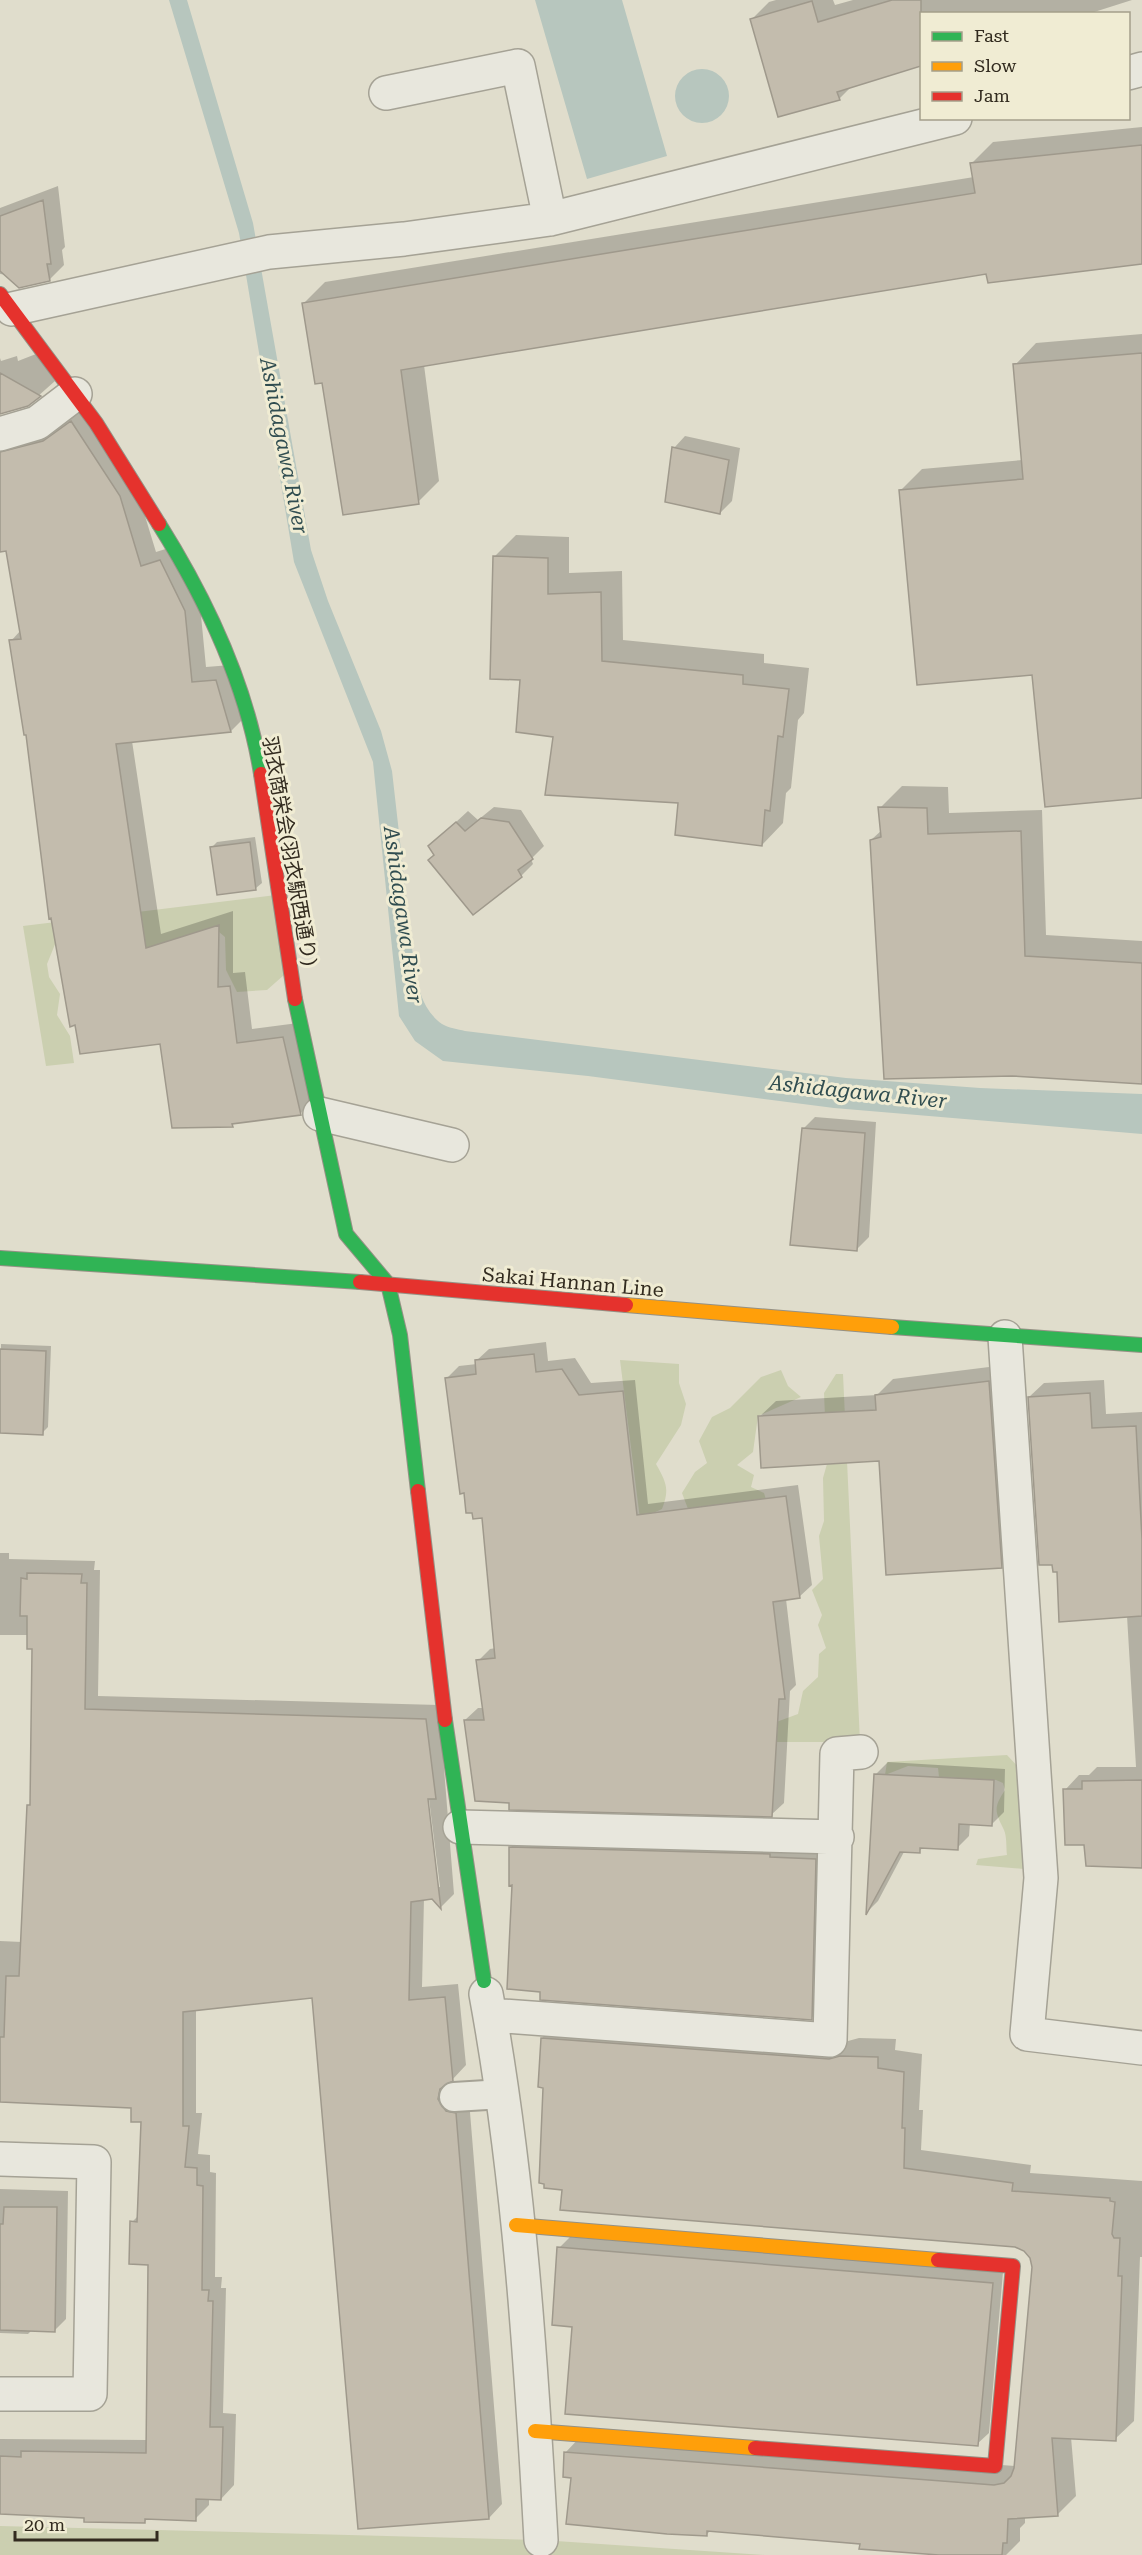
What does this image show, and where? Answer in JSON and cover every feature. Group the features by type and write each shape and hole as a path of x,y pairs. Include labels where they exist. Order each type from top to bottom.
{"street":[{"path":"386,93 518,66 550,219"},
{"path":"6,301 269,252 404,239 550,219 948,120"},
{"name":"羽衣商栄会(羽衣駅西通り)","path":"6,301 75,394 175,549 228,655 258,756 298,1022 346,1234 388,1284"},
{"path":"0,434 37,423 75,394"},
{"path":"320,1114 452,1145"},
{"name":"Sakai Hannan Line","path":"0,1257 388,1284 1005,1336 1142,1345"},
{"path":"388,1284 400,1335 412,1459 460,1827 503,2094 535,2432 541,2547"},
{"path":"1005,1336 1041,1878 1027,2034 1142,2048"},
{"path":"490,2015 830,2040 837,1837 837,1754 861,1752"},
{"path":"460,1827 837,1837"},
{"path":"0,2159 94,2162 90,2394 0,2394"},
{"path":"516,2225 1012,2265 995,2466 535,2432"}],"lane":[{"path":"454,2097 503,2094"}],"green space":[{"path":"276,895 284,975 267,990 237,992 226,970 225,937 213,927 158,944 155,960 60,932 47,964 49,977 60,994 57,1015 70,1036 74,1063 46,1066 23,926"},
{"path":"620,1360 679,1364 679,1383 686,1404 681,1425 656,1464 666,1486 662,1509 640,1519"},
{"path":"781,1370 788,1386 801,1397 758,1416 753,1452 737,1465 754,1475 751,1487 764,1493 767,1503 688,1509 682,1493 695,1472 707,1463 699,1441 712,1417 730,1408 761,1377"},
{"path":"836,1374 843,1374 860,1742 722,1742 798,1714 803,1691 818,1677 819,1654 826,1648 818,1625 822,1615 812,1590 823,1579 819,1536 824,1521 823,1478 827,1464 824,1393"},
{"path":"1007,1755 1023,1772 1024,1869 976,1865 978,1859 1007,1855 1005,1833 997,1810 1005,1790 1003,1783 996,1780 939,1777 938,1768 908,1766 885,1775 887,1762"},
{"path":"0,2526 541,2540 765,2555 0,2555"}],"water":[{"name":"Ashidagawa River","path":"169,0 187,0 253,223 311,550 328,601 381,731 392,771 415,973 422,998 435,1019 444,1025 465,1031 846,1078 980,1088 1142,1094 1142,1134 834,1108 588,1076 443,1061 415,1041 399,1016 373,762 294,562 239,233"},
{"path":"535,0 622,0 667,156 587,179"},
{"path":"697,69 707,69 717,73 725,81 729,96 725,111 717,119 707,123 697,123 687,119 679,111 675,101 675,91 679,81 687,73"}],"building":[{"path":"892,0 921,0 920,66 837,92 840,100 778,117 750,19 812,1 818,22"},
{"path":"1142,145 1142,264 988,283 986,274 401,370 419,504 343,515 322,383 315,384 302,303 975,193 970,163"},
{"path":"43,200 51,264 47,264 50,281 19,288 0,271 0,216"},
{"path":"1142,353 1142,798 1045,807 1032,675 917,685 899,490 1023,479 1013,364"},
{"path":"0,373 41,396 28,406 0,414"},
{"path":"71,421 120,496 141,566 160,560 185,611 192,682 216,680 231,732 116,744 146,948 219,925 218,987 230,986 237,1043 283,1037 301,1115 232,1124 233,1127 172,1128 160,1044 80,1054 75,1025 70,1027 51,918 49,919 26,735 24,735 9,640 21,639 6,551 0,552 0,452 43,441"},
{"path":"672,447 729,460 720,514 665,502"},
{"path":"493,556 548,558 548,594 601,592 602,661 743,675 743,684 789,689 783,737 778,736 770,811 765,810 762,846 675,835 678,803 545,795 553,737 516,732 520,680 490,679"},
{"path":"878,807 927,808 928,834 1021,831 1025,956 1142,963 1142,1084 1012,1076 884,1079 870,840 881,837"},
{"path":"481,818 509,822 533,859 518,870 522,877 473,915 428,860 434,855 428,846 456,822 465,831"},
{"path":"250,842 256,890 217,895 210,847"},
{"path":"802,1128 865,1133 857,1251 790,1245"},
{"path":"0,1349 46,1351 43,1435 0,1433"},
{"path":"534,1354 536,1372 562,1369 579,1395 623,1391 637,1515 786,1496 800,1598 773,1602 785,1699 779,1699 772,1817 509,1810 509,1803 475,1801 464,1720 484,1720 476,1660 495,1658 482,1518 473,1519 472,1513 466,1513 464,1493 460,1494 445,1378 476,1374 475,1360"},
{"path":"989,1381 1002,1568 886,1575 879,1461 761,1468 758,1416 876,1410 875,1395"},
{"path":"1090,1393 1092,1428 1136,1426 1142,1539 1142,1616 1059,1622 1057,1572 1053,1572 1052,1565 1039,1565 1028,1397"},
{"path":"27,1573 82,1574 81,1583 87,1583 85,1709 426,1719 436,1799 428,1799 441,1909 432,1899 411,1902 409,2000 445,1997 453,2081 440,2089 438,2099 446,2111 456,2113 489,2519 358,2529 312,1998 183,2012 183,2126 189,2126 185,2167 197,2168 197,2185 203,2186 202,2290 209,2290 208,2301 213,2301 210,2427 223,2427 221,2500 196,2499 196,2521 145,2519 145,2523 84,2522 84,2518 0,2514 0,2456 21,2457 21,2451 146,2453 148,2265 129,2264 130,2221 137,2222 141,2122 131,2122 131,2108 0,2102 0,2037 4,2037 6,1976 19,1976 27,1805 30,1805 32,1649 27,1649 27,1616 20,1616 21,1578 27,1579"},
{"path":"874,1774 994,1780 992,1826 959,1824 958,1850 920,1848 920,1853 900,1852 866,1915"},
{"path":"1142,1780 1142,1868 1086,1866 1084,1845 1065,1845 1063,1789 1082,1789 1082,1781"},
{"path":"509,1847 770,1854 770,1857 816,1859 812,2020 540,2000 540,1992 507,1989 512,1885 509,1886"},
{"path":"541,2038 829,2059 840,2056 878,2057 878,2068 904,2072 902,2128 905,2128 904,2168 1013,2183 1012,2191 1110,2198 1110,2201 1115,2202 1112,2234 1114,2238 1120,2238 1118,2276 1122,2276 1116,2441 1052,2438 1058,2516 1008,2519 1007,2543 1003,2543 1002,2555 939,2555 859,2549 860,2544 707,2531 707,2536 566,2524 571,2478 563,2477 564,2452 994,2485 1004,2483 1011,2476 1014,2468 1032,2267 1030,2258 1024,2251 1015,2247 560,2210 562,2190 544,2188 544,2184 539,2183 543,2088 538,2087"},
{"path":"4,2207 57,2207 55,2332 0,2330 0,2224 3,2224"},
{"path":"557,2247 993,2283 978,2446 565,2414 572,2327 552,2325"}],"traffic: fast":[{"path":"159,524 193,582 222,644 246,708 261,774"},
{"path":"295,999 346,1234 388,1284 400,1335 418,1491"},
{"path":"0,1258 360,1282"},
{"path":"892,1327 1142,1345"},
{"path":"445,1720 484,1981"}],"traffic: slow":[{"path":"626,1305 892,1327"},
{"path":"516,2225 938,2260"},
{"path":"535,2431 755,2448"}],"traffic: jam":[{"path":"0,294 96,423 159,524"},
{"path":"261,774 295,999"},
{"path":"360,1282 626,1305"},
{"path":"418,1491 445,1720"},
{"path":"755,2448 995,2466 1013,2266 938,2260"}]}
